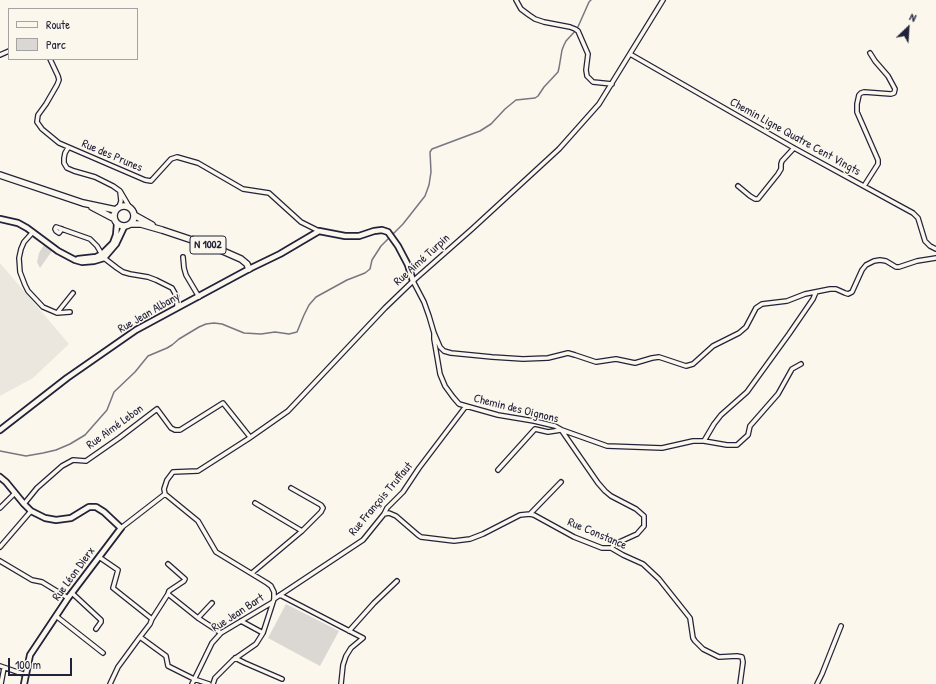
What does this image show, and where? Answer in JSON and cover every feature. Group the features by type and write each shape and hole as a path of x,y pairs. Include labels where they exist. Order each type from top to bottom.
{"main road":[{"path":"0,175 83,203 114,218"},
{"path":"83,203 117,208 124,206 130,208 134,215 131,224 124,227 117,224 114,218 117,208"},
{"name":"N 1002","path":"134,215 162,230"},
{"name":"N 1002","path":"131,224 141,224 216,248 241,259 247,264 249,269"}],"street":[{"path":"516,0 521,9 535,19 576,30 588,54 586,76 593,82 612,84"},
{"name":"Rue Aimé Turpin","path":"166,494 164,489 167,480 173,472 198,470 288,411 385,308 559,149 599,104 663,0"},
{"path":"864,186 878,164 878,160 857,112 859,96 864,92 891,94 894,93 895,89 888,76 870,53"},
{"name":"Chemin Ligne Quatre Cent Vingts","path":"630,54 794,148 913,213 918,218 924,241 936,249"},
{"name":"Rue des Prunes","path":"50,60 59,80 46,104 38,115 37,122 42,130 59,143 144,180 151,181 171,160 177,157 198,163 243,188 269,193 301,222 319,232 345,236 359,236 382,230 388,232 398,246 408,265 413,281"},
{"path":"68,148 64,158 64,163 67,168 95,177 113,186 120,191 130,208"},
{"path":"738,186 750,196 758,199 778,174 781,169 782,160 794,148"},
{"path":"117,208 121,201 120,191"},
{"path":"0,219 18,223 33,232 58,251 79,260 103,256 109,253 116,244 124,227"},
{"path":"103,256 113,243 116,236 117,224"},
{"path":"62,229 90,239 97,246 103,256 123,272 148,277 172,288 177,297 177,307"},
{"path":"33,232 27,238 21,249 18,262 24,285 43,307 57,313 70,312"},
{"name":"Rue Jean Albany","path":"0,430 67,378 136,330 319,232"},
{"path":"183,257 186,275 199,297"},
{"path":"434,333 440,347 444,351 452,353 523,359 548,358 568,353 596,362 616,359 635,363 659,357 686,366 693,364 713,346 739,333 746,327 754,311 762,304 786,301 805,294 830,289 848,294 852,292 862,270 866,265 874,261 886,261 896,267 899,267 917,261 936,258"},
{"name":"Chemin des Oignons","path":"413,281 430,316 440,374 445,386 460,404 498,415 555,426 562,430 607,446 662,448 694,440 726,445 738,445 748,436 750,426 778,394 792,369 801,364"},
{"path":"704,441 721,415 747,392 813,299 816,292"},
{"path":"57,313 73,293"},
{"name":"Rue Aimé Lebon","path":"24,504 37,488 62,466 72,460 86,461 157,409 171,428 180,430 222,403 250,437"},
{"name":"Rue François Truffaut","path":"274,601 280,595 363,540 387,508 403,492 419,468 466,406"},
{"path":"498,470 535,429 548,432 562,430 605,492 636,509 644,516 644,526 637,534 611,548"},
{"path":"0,477 31,511 45,518 60,520 70,518 89,507 96,507 104,512 121,528"},
{"path":"384,514 389,513 396,516 421,536 454,541 470,539 520,515 530,514 561,482"},
{"path":"252,573 302,531 321,512 323,508 321,505 291,488"},
{"path":"0,508 15,493"},
{"path":"166,494 198,521 216,552 267,582 274,592 274,601 263,633 256,644 235,658 215,678 213,684"},
{"name":"Rue Léon Dierx","path":"24,684 30,654 68,598 121,528 166,494"},
{"path":"255,503 302,531"},
{"path":"0,547 31,511"},
{"name":"Rue Constance","path":"530,514 580,539 602,548 611,548 643,564 659,580 690,618 694,641 703,649 720,657 742,657 743,662 740,684"},
{"path":"99,557 118,570 112,588 152,619"},
{"path":"0,561 32,580 42,582 68,598"},
{"path":"110,684 118,667 150,624 169,591 185,579 168,564"},
{"path":"349,631 374,603 397,581"},
{"path":"72,593 101,620 96,629"},
{"path":"168,594 198,618 221,633"},
{"path":"280,595 363,638 346,656 343,665 341,684"},
{"name":"Rue Jean Bart","path":"192,684 212,643 221,633 274,601"},
{"path":"198,618 212,602"},
{"path":"56,616 103,653"},
{"path":"241,621 263,633"},
{"path":"817,684 841,626"},
{"path":"140,637 166,656 168,666 194,679 209,684"},
{"path":"235,658 282,679"},
{"path":"1,684 2,667 26,675"}],"shaded area":[{"path":"0,263 69,344 33,378 0,396"}],"green space":[{"path":"44,245 52,251 40,268 37,262 39,253"},
{"path":"286,604 339,631 320,666 268,638"}],"waterway":[{"path":"0,451 26,456 43,453 56,450 85,435 107,410 114,392 135,372 148,356 167,348 179,339 206,324 222,324 244,333 261,334 275,332 289,334 297,332 309,305 316,297 347,280 365,273 370,269 372,260 381,246 403,224 425,196 429,185 431,172 430,152 432,149 480,131 491,124 516,100 535,98 538,96 558,72 564,45 577,29 591,0"}]}
